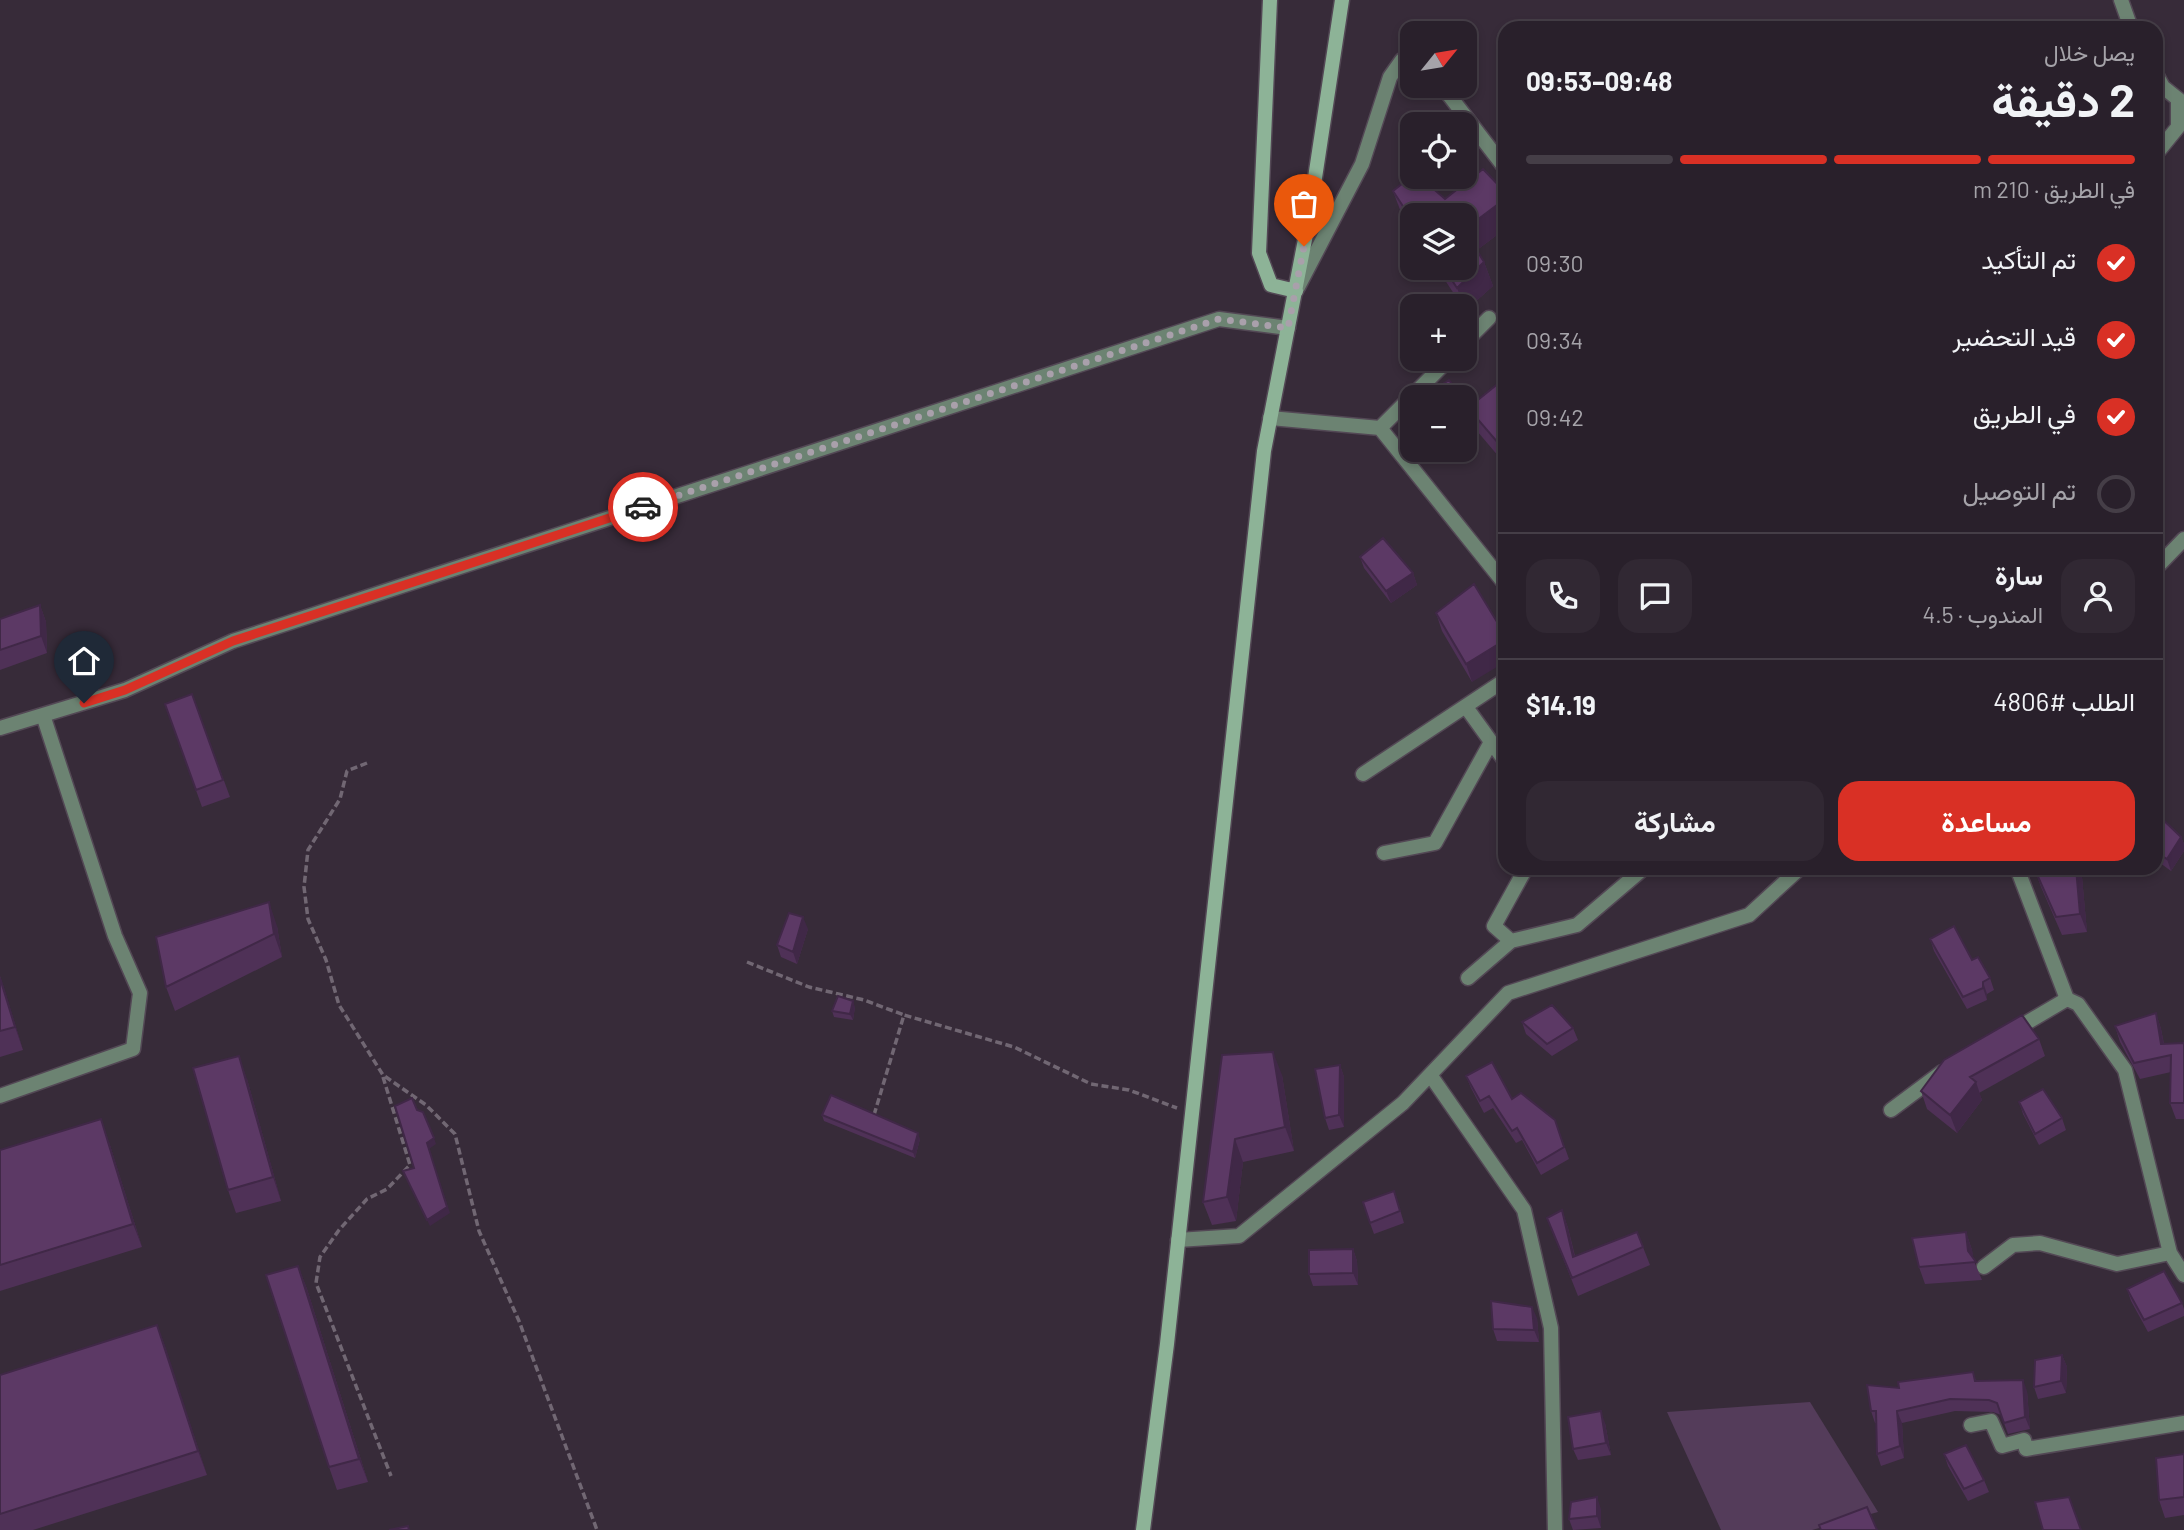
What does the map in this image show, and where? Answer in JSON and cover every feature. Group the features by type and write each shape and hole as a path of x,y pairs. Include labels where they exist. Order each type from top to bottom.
{"main road":[{"path":"1270,0 1259,253 1271,285 1296,290"},
{"path":"1143,1530 1193,1111 1264,451 1296,290 1342,0"}],"street":[{"path":"2121,0 2128,21"},
{"path":"1296,290 1362,164 1390,77 1400,63"},
{"path":"2163,87 2181,102 2178,127 2163,145"},
{"path":"1451,98 1498,159"},
{"path":"1477,330 1489,318"},
{"path":"0,728 125,690 233,641 1219,319 1288,328"},
{"path":"1380,428 1436,371"},
{"path":"1270,418 1380,428 1498,569"},
{"path":"2163,561 2184,539"},
{"path":"1363,774 1498,685"},
{"path":"1466,708 1498,752"},
{"path":"0,1096 133,1049 140,992 115,936 43,715"},
{"path":"1384,852 1435,843 1491,742"},
{"path":"1511,941 1494,926 1522,875"},
{"path":"1468,978 1511,941 1577,925 1636,875"},
{"path":"1178,1240 1239,1236 1431,1076 1508,993 1749,915 1792,875"},
{"path":"2020,875 2067,999 2078,1004 2125,1070 2170,1253 2184,1275"},
{"path":"1996,1040 2067,999"},
{"path":"1891,1110 1951,1066"},
{"path":"1431,1076 1524,1210 1551,1328 1555,1530"},
{"path":"1984,1267 2013,1245 2040,1243 2117,1264 2170,1253"},
{"path":"1970,1425 1990,1421 2002,1446 2024,1440 2026,1449 2184,1423"}],"path":[{"path":"367,763 347,771 340,799 308,850 304,887 308,919 326,960 339,1005 383,1075 410,1165 387,1188 367,1199 339,1230 320,1256 316,1283 391,1476"},
{"path":"747,962 809,987 863,1000 904,1015 1014,1047 1091,1084 1129,1090 1193,1111"},
{"path":"873,1115 904,1015"},
{"path":"383,1075 426,1105 455,1134 478,1231 519,1321 597,1530"}],"shaded area":[{"path":"1810,1402 1878,1512 1812,1530 1721,1530 1667,1412"}],"building":[{"path":"1483,169 1498,185 1498,204 1477,220 1477,203 1401,203 1393,191 1400,185 1400,189 1434,189 1445,199 1458,189 1477,189 1477,174"},
{"path":"1477,251 1484,262 1477,269"},
{"path":"1452,280 1465,280 1457,288"},
{"path":"1498,384 1498,443 1477,418 1477,401"},
{"path":"1383,538 1413,573 1386,591 1360,557"},
{"path":"1474,584 1498,623 1498,644 1466,664 1436,613"},
{"path":"40,605 41,636 0,650 0,619"},
{"path":"192,694 223,780 196,790 165,704"},
{"path":"2163,820 2181,837 2167,859 2163,856"},
{"path":"2037,875 2077,875 2080,914 2056,917"},
{"path":"269,902 274,934 166,987 156,937"},
{"path":"789,913 803,917 793,952 777,945"},
{"path":"1954,926 1972,960 1978,957 1990,978 1983,982 1983,988 1963,997 1930,939"},
{"path":"0,978 15,1027 0,1031"},
{"path":"838,996 853,1001 850,1014 832,1011"},
{"path":"1552,1005 1573,1028 1547,1044 1522,1022"},
{"path":"2156,1013 2161,1044 2184,1043 2184,1103 2170,1103 2171,1055 2134,1063 2115,1026"},
{"path":"2022,1015 2039,1039 1970,1077 1976,1082 1950,1115 1921,1091 1944,1060"},
{"path":"1273,1052 1285,1127 1235,1139 1227,1197 1203,1202 1222,1055"},
{"path":"239,1056 273,1177 228,1190 193,1068"},
{"path":"1492,1062 1512,1099 1521,1093 1555,1120 1564,1147 1537,1163 1517,1128 1512,1131 1489,1096 1480,1101 1466,1076"},
{"path":"1340,1065 1339,1115 1325,1118 1315,1069"},
{"path":"2043,1089 2062,1118 2035,1134 2019,1102"},
{"path":"831,1095 918,1133 913,1152 822,1115"},
{"path":"412,1098 417,1110 423,1112 434,1138 427,1143 447,1207 427,1220 403,1171 414,1168 395,1106"},
{"path":"101,1119 133,1224 0,1265 0,1150"},
{"path":"1394,1191 1400,1211 1370,1223 1363,1202"},
{"path":"1562,1210 1573,1257 1637,1232 1643,1247 1572,1278 1547,1218"},
{"path":"1966,1232 1968,1251 1976,1262 1919,1267 1912,1238"},
{"path":"1353,1249 1353,1273 1309,1274 1309,1250"},
{"path":"298,1266 359,1459 329,1467 266,1275"},
{"path":"2164,1271 2182,1303 2144,1320 2127,1289"},
{"path":"1491,1301 1532,1307 1534,1330 1493,1329"},
{"path":"157,1325 198,1451 0,1514 0,1375"},
{"path":"2062,1355 2061,1381 2034,1387 2035,1360"},
{"path":"1973,1372 1975,1381 2023,1380 2025,1417 2004,1423 1997,1403 1989,1400 1950,1399 1897,1411 1900,1446 1877,1454 1876,1411 1871,1411 1867,1385 1899,1388 1898,1382"},
{"path":"1601,1411 1606,1443 1573,1449 1568,1417"},
{"path":"1966,1445 1984,1480 1964,1489 1944,1454"},
{"path":"2184,1454 2184,1497 2159,1500 2156,1458"},
{"path":"1597,1497 1597,1516 1569,1519 1571,1502"},
{"path":"2069,1497 2081,1530 2043,1530 2035,1502"},
{"path":"1867,1507 1877,1530 1821,1530 1819,1525"},
{"path":"408,1526 409,1530 389,1530"}],"way so far":[{"path":"643,507 1219,319 1288,328 1304,246"}],"route":[{"path":"84,703 125,690 233,641 643,507"}]}
